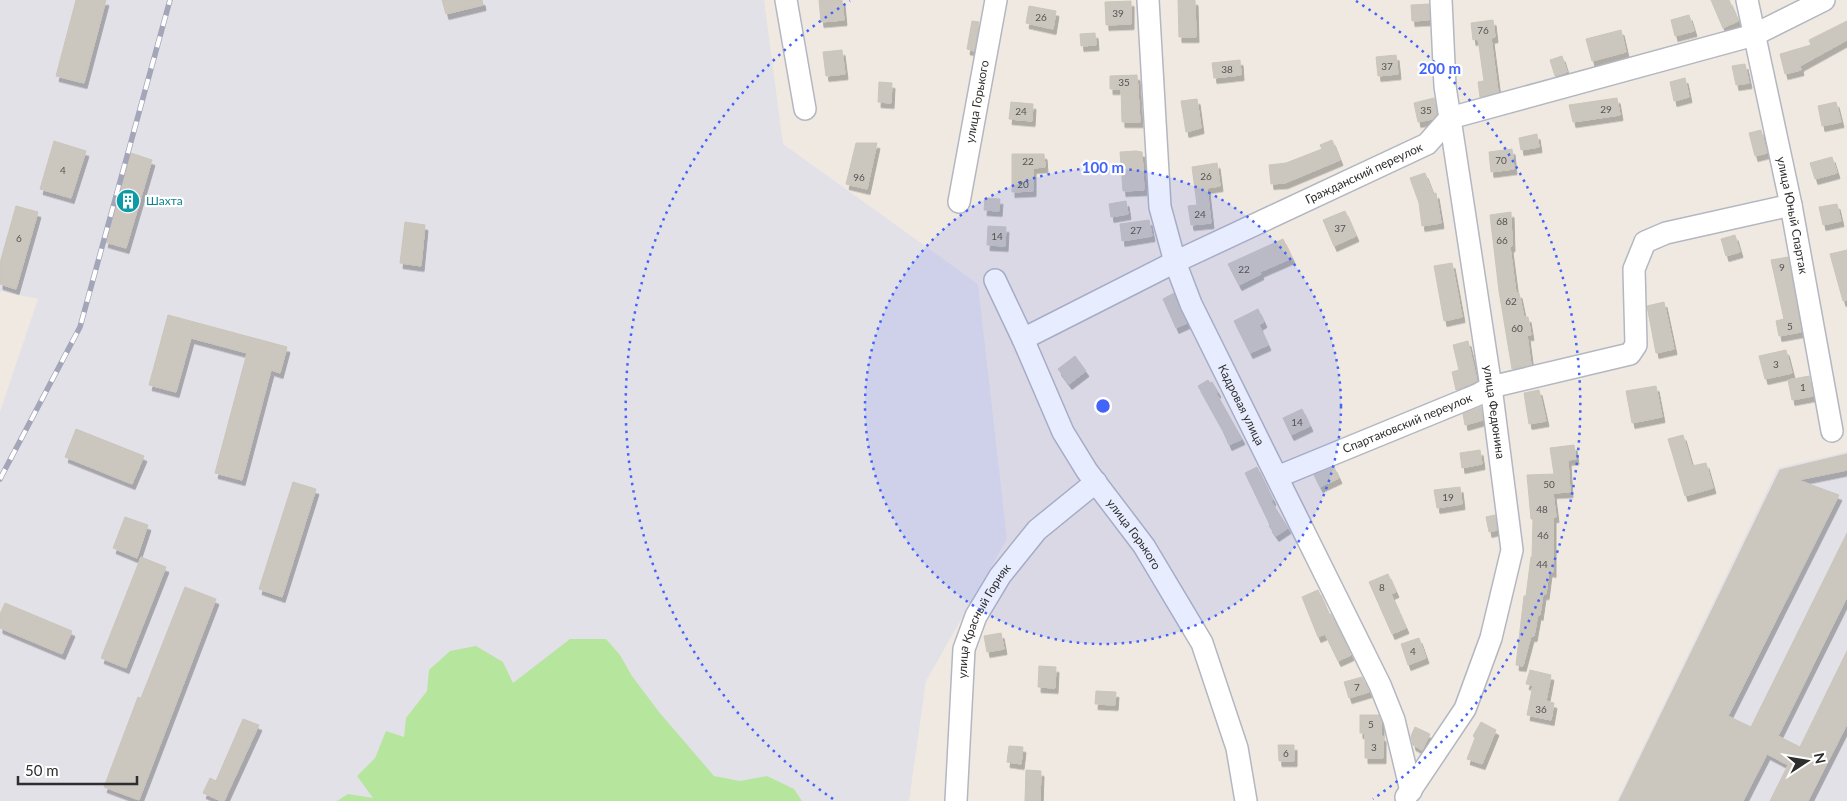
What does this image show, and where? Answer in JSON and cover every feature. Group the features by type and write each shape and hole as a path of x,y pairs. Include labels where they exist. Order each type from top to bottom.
{"street":[{"path":"786,0 805,109"},
{"name":"улица Горького","path":"960,202 996,0"},
{"name":"Кадровая улица","path":"1148,0 1160,207 1175,262 1191,304 1380,685 1394,720 1407,796"},
{"name":"улица Федюнина","path":"1407,796 1465,709 1491,638 1512,550 1491,387 1450,118 1440,0"},
{"name":"улица Юный Спартак","path":"1747,0 1791,205 1832,431"},
{"path":"1450,118 1754,35 1824,0"},
{"name":"Гражданский переулок","path":"1023,339 1175,262 1427,144 1450,118"},
{"name":"Спартаковский переулок","path":"1277,477 1478,395 1491,387 1630,354 1636,345 1634,269 1645,242 1666,233 1791,205"},
{"name":"улица Горького","path":"995,280 1063,432 1096,482 1144,546 1202,643 1236,748 1246,801"},
{"name":"улица Красный Горняк","path":"956,801 964,649 976,616 1000,576 1037,530 1096,482"}],"shaded area":[{"path":"0,0 764,0 783,144 978,284 1007,539 926,681 909,801 0,801 0,412 38,299 0,291"},
{"path":"1847,452 1847,801 1617,801 1778,468"}],"green space":[{"path":"570,639 606,639 620,655 632,676 659,712 714,776 740,781 767,776 794,789 802,801 337,801 348,794 373,798 357,776 375,758 386,731 404,737 406,718 427,691 429,670 450,651 476,646 503,662 513,683"}],"building":[{"path":"76,0 106,0 84,83 56,76"},
{"path":"442,0 482,0 483,5 446,14"},
{"path":"819,0 842,0 844,20 821,22"},
{"path":"1178,0 1195,0 1196,37 1179,37"},
{"path":"1711,0 1729,0 1738,21 1723,28"},
{"path":"1131,1 1131,24 1106,25 1105,2"},
{"path":"1429,4 1429,20 1412,21 1411,5"},
{"path":"1029,6 1056,11 1053,29 1026,23"},
{"path":"1689,15 1694,31 1675,36 1671,20"},
{"path":"1493,20 1495,37 1491,38 1498,92 1480,97 1478,82 1484,81 1478,39 1473,40 1471,23"},
{"path":"972,21 979,22 974,51 967,49"},
{"path":"1847,21 1847,40 1800,66 1801,70 1785,74 1780,54 1811,45 1809,40"},
{"path":"1621,30 1626,52 1592,61 1586,39"},
{"path":"1095,33 1096,45 1081,46 1080,34"},
{"path":"842,50 845,74 826,76 823,52"},
{"path":"1396,55 1398,74 1378,76 1376,57"},
{"path":"1562,56 1567,72 1555,76 1550,60"},
{"path":"1240,60 1241,75 1214,78 1212,63"},
{"path":"1745,64 1749,83 1736,85 1732,66"},
{"path":"1137,75 1140,122 1122,122 1121,89 1110,89 1110,76"},
{"path":"1685,78 1689,97 1674,101 1670,82"},
{"path":"879,82 892,83 891,103 878,102"},
{"path":"1434,98 1437,114 1433,119 1418,122 1414,103"},
{"path":"1617,98 1620,115 1573,122 1569,105"},
{"path":"1197,99 1201,128 1186,132 1181,101"},
{"path":"1011,102 1033,104 1032,121 1009,119"},
{"path":"1836,102 1841,122 1822,126 1818,106"},
{"path":"1761,130 1767,153 1755,156 1749,133"},
{"path":"1537,134 1539,147 1521,150 1519,138"},
{"path":"1332,140 1340,160 1285,183 1271,184 1269,165 1286,163 1322,149 1320,145"},
{"path":"54,141 86,151 71,198 40,189"},
{"path":"856,143 877,143 867,189 846,184"},
{"path":"1512,149 1514,169 1491,172 1489,152"},
{"path":"1120,152 1142,152 1144,190 1123,191"},
{"name":"Шахта","path":"131,153 152,160 126,248 105,242"},
{"path":"1012,154 1044,154 1045,167 1033,168 1033,191 1012,192"},
{"path":"1832,157 1837,173 1815,179 1810,163"},
{"path":"1217,163 1220,186 1207,188 1211,223 1191,225 1188,206 1197,205 1192,167"},
{"path":"1425,173 1433,194 1436,193 1441,223 1422,226 1419,203 1410,178"},
{"path":"985,198 1000,199 999,211 984,210"},
{"path":"1126,201 1128,214 1111,217 1109,204"},
{"path":"1837,204 1841,221 1823,225 1819,207"},
{"path":"16,206 38,212 16,289 0,284 0,263"},
{"path":"1345,211 1356,236 1334,246 1323,220"},
{"path":"1511,212 1512,246 1510,247 1516,293 1519,293 1524,317 1528,317 1531,335 1527,335 1531,365 1512,369 1499,291 1490,215"},
{"path":"1149,220 1152,236 1122,241 1120,224"},
{"path":"405,222 425,225 421,266 400,263"},
{"path":"988,226 1006,227 1005,246 987,245"},
{"path":"1735,235 1740,252 1726,256 1721,239"},
{"path":"1283,239 1292,258 1260,272 1261,274 1239,285 1228,264"},
{"path":"1847,250 1847,300 1843,301 1830,254"},
{"path":"1788,257 1801,332 1779,336 1776,321 1784,319 1771,260"},
{"path":"1452,263 1462,317 1444,321 1434,266"},
{"path":"1174,293 1187,323 1176,328 1163,299"},
{"path":"1664,302 1674,349 1656,353 1647,306"},
{"path":"1258,309 1264,322 1259,325 1268,345 1250,353 1234,321"},
{"path":"168,315 287,347 280,373 271,370 242,480 215,473 247,353 191,338 176,392 149,385"},
{"path":"1468,341 1477,381 1456,390 1452,372 1459,370 1453,345"},
{"path":"1786,350 1792,373 1765,379 1759,356"},
{"path":"1075,356 1086,371 1069,384 1058,369"},
{"path":"1809,376 1813,396 1792,400 1788,380"},
{"path":"1208,380 1210,383 1212,382 1218,392 1216,393 1242,439 1229,445 1198,386"},
{"path":"1656,386 1662,417 1632,423 1626,391"},
{"path":"1539,390 1546,421 1529,424 1524,393"},
{"path":"1481,407 1483,420 1465,425 1463,414"},
{"path":"1302,409 1310,426 1291,435 1283,418"},
{"path":"76,429 144,456 132,484 65,457"},
{"path":"1683,435 1692,466 1706,463 1713,488 1685,496 1668,439"},
{"path":"1574,445 1576,459 1568,460 1570,492 1553,493 1556,517 1553,517 1553,572 1549,571 1546,594 1543,594 1540,615 1538,614 1534,636 1531,636 1523,666 1516,665 1524,596 1526,596 1532,557 1533,519 1531,519 1527,475 1554,474 1550,448"},
{"path":"1480,450 1482,464 1462,468 1460,453"},
{"path":"1847,454 1847,470 1798,480 1839,495 1728,716 1751,727 1847,533 1847,597 1778,736 1800,747 1847,651 1847,724 1808,801 1770,801 1788,765 1767,754 1743,801 1619,801 1780,470"},
{"path":"1257,467 1273,500 1271,501 1288,528 1276,536 1269,526 1245,473"},
{"path":"1334,467 1339,478 1320,487 1314,475"},
{"path":"293,482 316,489 282,597 259,589"},
{"path":"1460,487 1462,504 1437,508 1434,490"},
{"path":"1495,515 1497,530 1489,532 1486,517"},
{"path":"125,517 148,525 137,558 113,548"},
{"path":"141,557 166,567 126,668 101,658"},
{"path":"1388,574 1396,592 1391,594 1406,628 1392,634 1369,582"},
{"path":"185,587 216,599 139,800 104,787 138,697 141,698"},
{"path":"1318,590 1329,615 1331,614 1351,655 1338,661 1325,634 1318,637 1302,597"},
{"path":"5,603 72,631 62,654 0,628 0,614"},
{"path":"1001,633 1004,649 987,652 984,636"},
{"path":"1419,638 1426,658 1408,665 1401,644"},
{"path":"1039,666 1056,667 1055,688 1038,687"},
{"path":"1530,670 1551,675 1546,701 1554,703 1551,720 1527,715 1533,685 1526,684"},
{"path":"1362,677 1369,692 1349,698 1344,682"},
{"path":"1096,691 1116,692 1115,705 1095,704"},
{"path":"1360,715 1379,715 1381,736 1383,736 1383,758 1365,758 1365,733 1360,733"},
{"path":"243,719 259,725 224,801 221,801 203,793 210,778 216,781"},
{"path":"1481,722 1496,730 1482,764 1467,759 1475,738 1473,736"},
{"path":"1415,727 1430,734 1422,750 1413,745 1411,736"},
{"path":"1278,745 1294,745 1294,761 1279,761"},
{"path":"1009,746 1023,747 1021,764 1007,762"},
{"path":"1026,770 1041,771 1040,801 1025,801"}],"railway":[{"path":"0,479 80,327 170,0"}],"place":[{"name":"Шахта","path":"128,201"}]}
